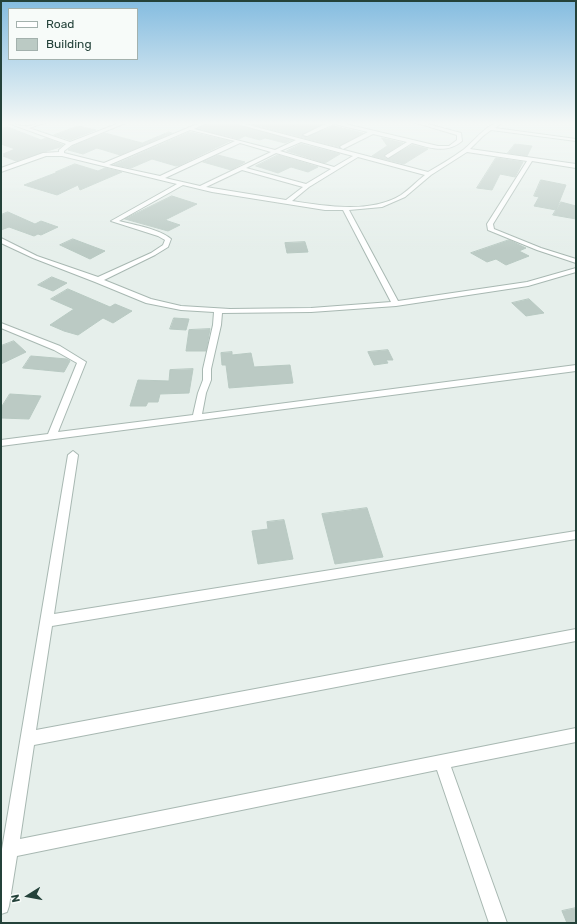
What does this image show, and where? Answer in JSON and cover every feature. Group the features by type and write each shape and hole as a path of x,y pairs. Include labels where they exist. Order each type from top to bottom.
{"street":[{"path":"1,170 14,165"},
{"path":"105,165 202,187 325,208 346,209 382,205 395,200 403,196 429,174 443,165"},
{"path":"160,178 188,165"},
{"path":"202,187 247,165"},
{"path":"322,165 336,169"},
{"path":"287,202 307,186 342,165"},
{"path":"396,165 429,174"},
{"path":"527,165 490,224 491,230 538,249 576,261"},
{"path":"241,168 307,186"},
{"path":"98,280 153,254 166,246 168,239 160,235 114,221 182,183"},
{"path":"346,209 396,304"},
{"path":"1,240 35,257 98,280 149,301 181,308 230,311 311,310 396,304 528,284 576,270"},
{"path":"1,248 10,244"},
{"path":"197,417 202,393 207,380 217,325 218,310"},
{"path":"1,325 57,348 82,362 52,436"},
{"path":"1,443 576,368"},
{"path":"1,906 73,455"},
{"path":"46,621 576,535"},
{"path":"28,739 576,635"},
{"path":"10,849 576,735"},
{"path":"442,762 498,923"}],"building":[{"path":"72,165 79,165 98,171 105,168 122,172 80,190 78,185 57,195 24,185 58,172 56,172"},
{"path":"115,165 138,165 131,168"},
{"path":"214,165 240,165 231,170"},
{"path":"312,165 318,167 308,172 291,167 278,173 256,166"},
{"path":"491,165 521,165 515,177 500,174 492,190 477,188"},
{"path":"541,180 566,185 556,210 534,206 539,197 534,196"},
{"path":"172,196 197,204 165,220 180,225 168,231 125,219"},
{"path":"561,202 576,206 576,219 553,215"},
{"path":"8,212 35,224 41,221 58,227 41,235 38,234 34,236 9,227 1,230 1,215"},
{"path":"73,239 105,251 90,259 60,245"},
{"path":"509,240 526,248 519,251 529,256 506,265 496,259 487,262 471,253"},
{"path":"305,242 308,252 287,253 285,243"},
{"path":"52,277 67,283 53,291 38,285"},
{"path":"68,289 110,307 115,304 132,311 113,323 103,318 78,335 64,331 50,325 74,309 51,299"},
{"path":"529,299 544,313 526,316 512,303"},
{"path":"174,318 189,319 186,330 170,329"},
{"path":"210,329 206,351 186,351 189,330"},
{"path":"14,341 26,352 1,364 1,346"},
{"path":"388,350 393,360 386,360 388,363 374,365 368,352"},
{"path":"232,352 232,355 251,353 254,367 290,365 293,383 229,388 226,365 222,365 221,353"},
{"path":"31,356 67,359 70,361 64,372 23,368"},
{"path":"193,369 189,393 160,394 158,402 148,402 146,406 130,406 138,380 169,381 170,370"},
{"path":"10,394 41,396 29,419 1,418 1,408"},
{"path":"367,508 383,557 335,564 322,514"},
{"path":"284,520 293,559 258,564 252,531 268,529 267,522"},
{"path":"576,908 576,923 567,923 562,911"}]}
